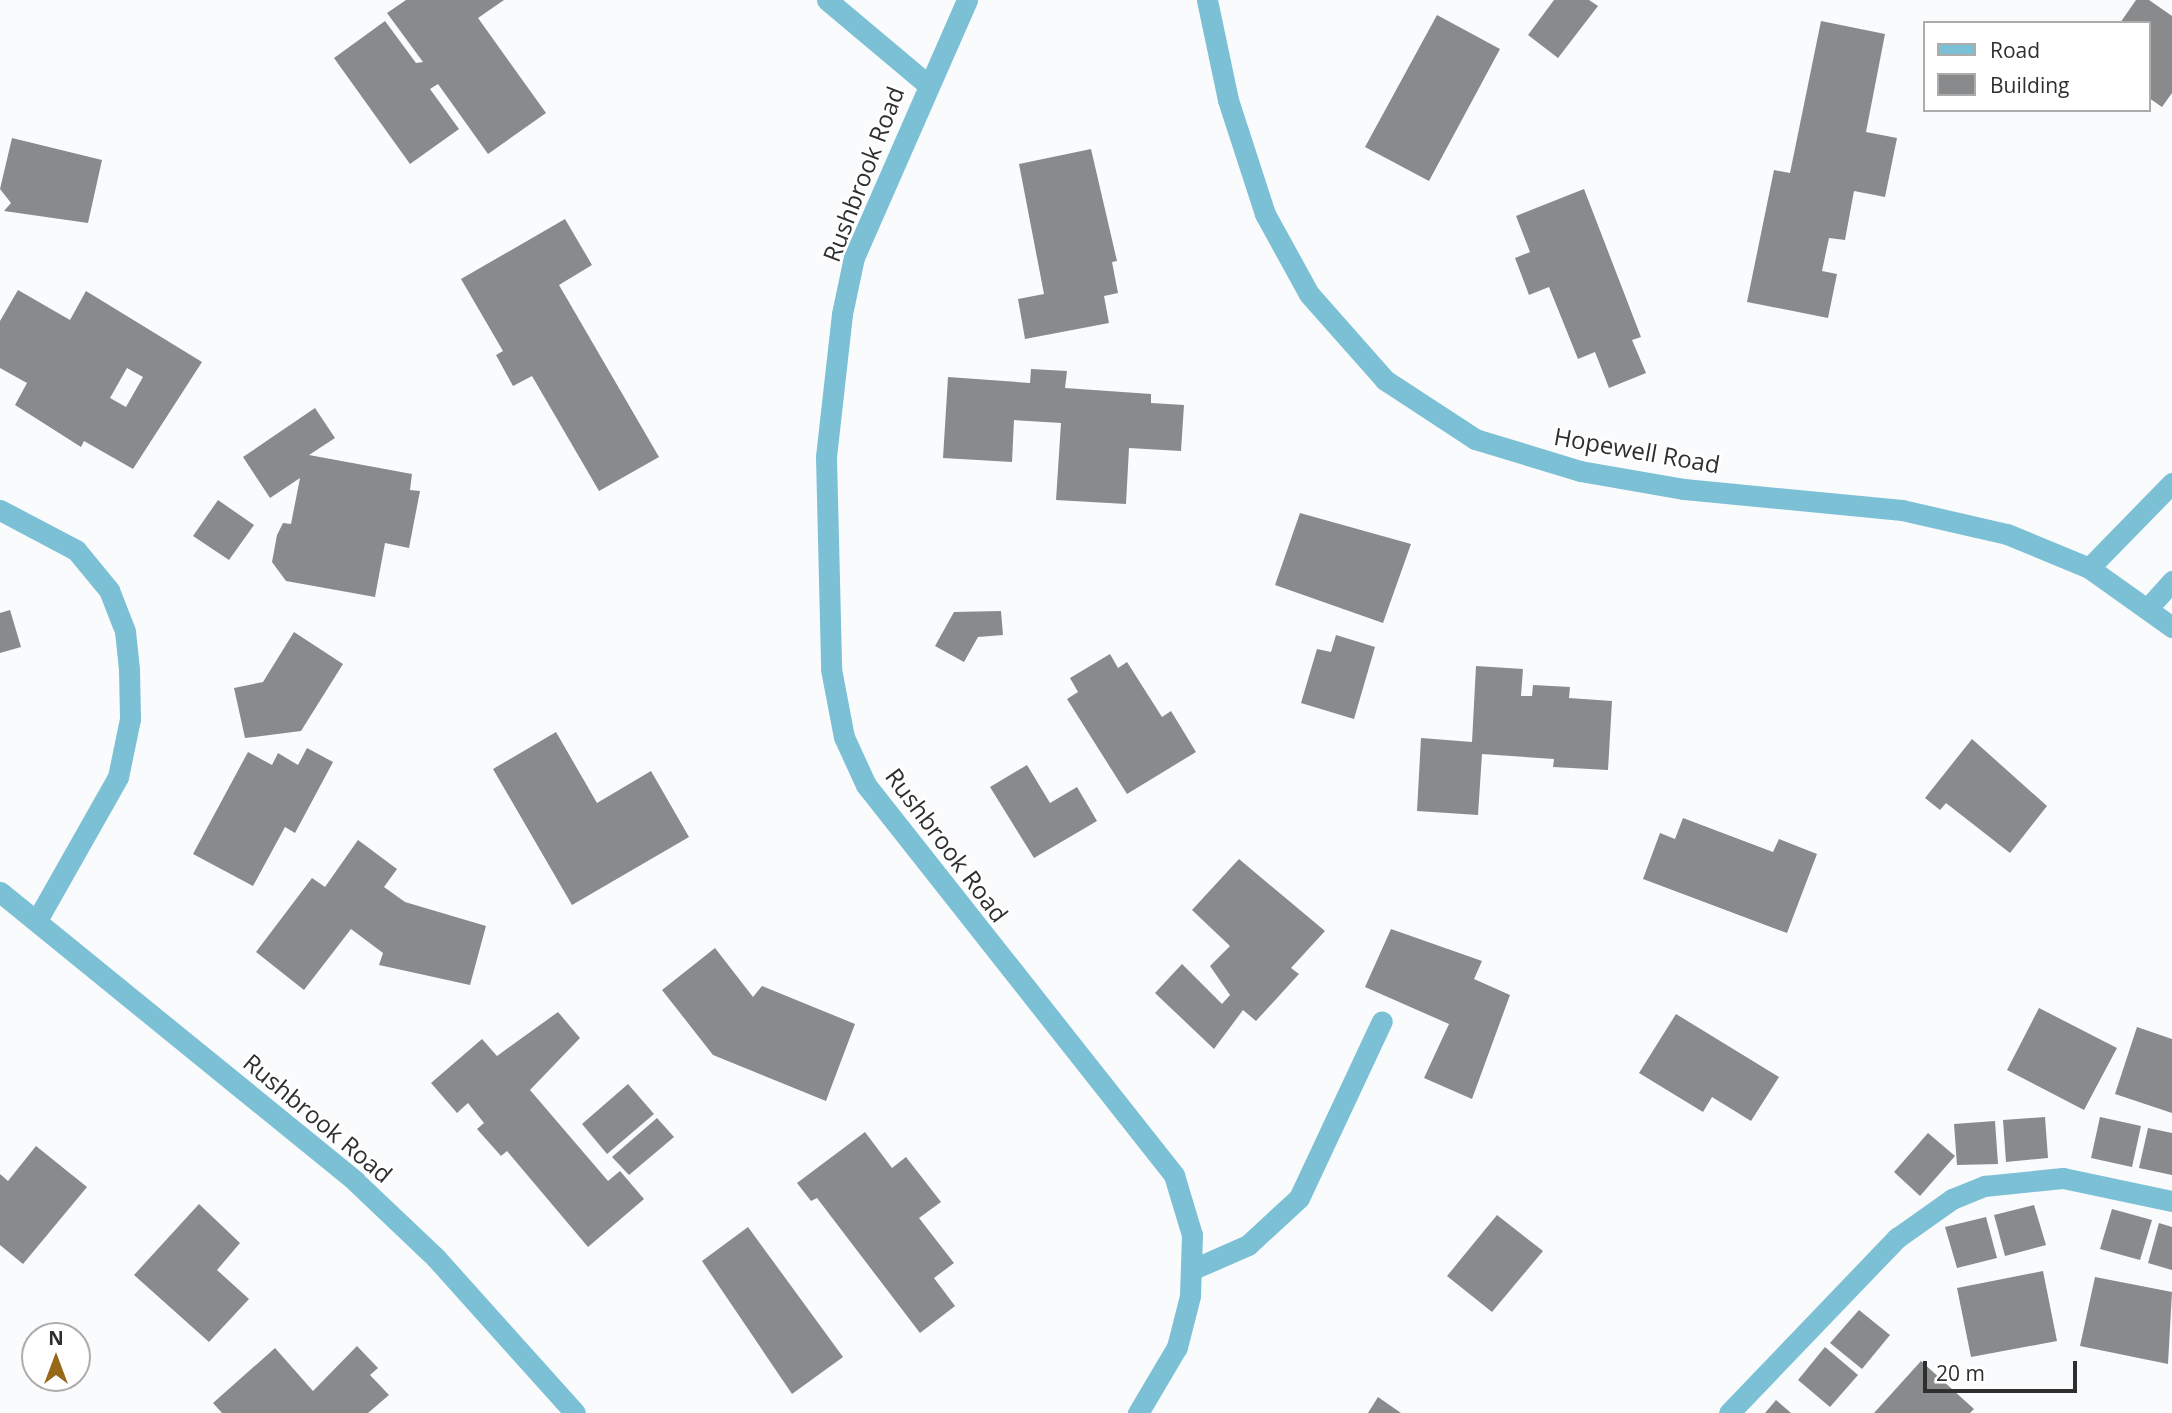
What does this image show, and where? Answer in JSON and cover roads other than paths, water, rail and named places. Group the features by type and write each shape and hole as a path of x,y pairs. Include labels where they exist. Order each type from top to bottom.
{"street":[{"path":"827,0 926,83 967,0"},
{"name":"Hopewell Road","path":"1208,0 1228,100 1265,214 1309,294 1385,380 1475,439 1580,471 1684,489 1902,510 2007,534 2089,568 2172,627"},
{"name":"Rushbrook Road","path":"926,83 854,257 842,314 826,457 831,669 844,737 866,785 903,840 1174,1175 1192,1235 1191,1270 1177,1347 1157,1391 1138,1413"},
{"path":"2089,568 2172,483"},
{"path":"0,510 76,550 109,590 125,631 129,670 130,719 118,777 37,920"},
{"path":"2147,609 2172,581"},
{"name":"Rushbrook Road","path":"0,891 355,1181 436,1258 575,1413"},
{"path":"1191,1270 1248,1245 1299,1198 1382,1021"},
{"path":"1729,1413 1897,1238 1952,1199 1984,1186 2063,1178 2172,1200"}]}
